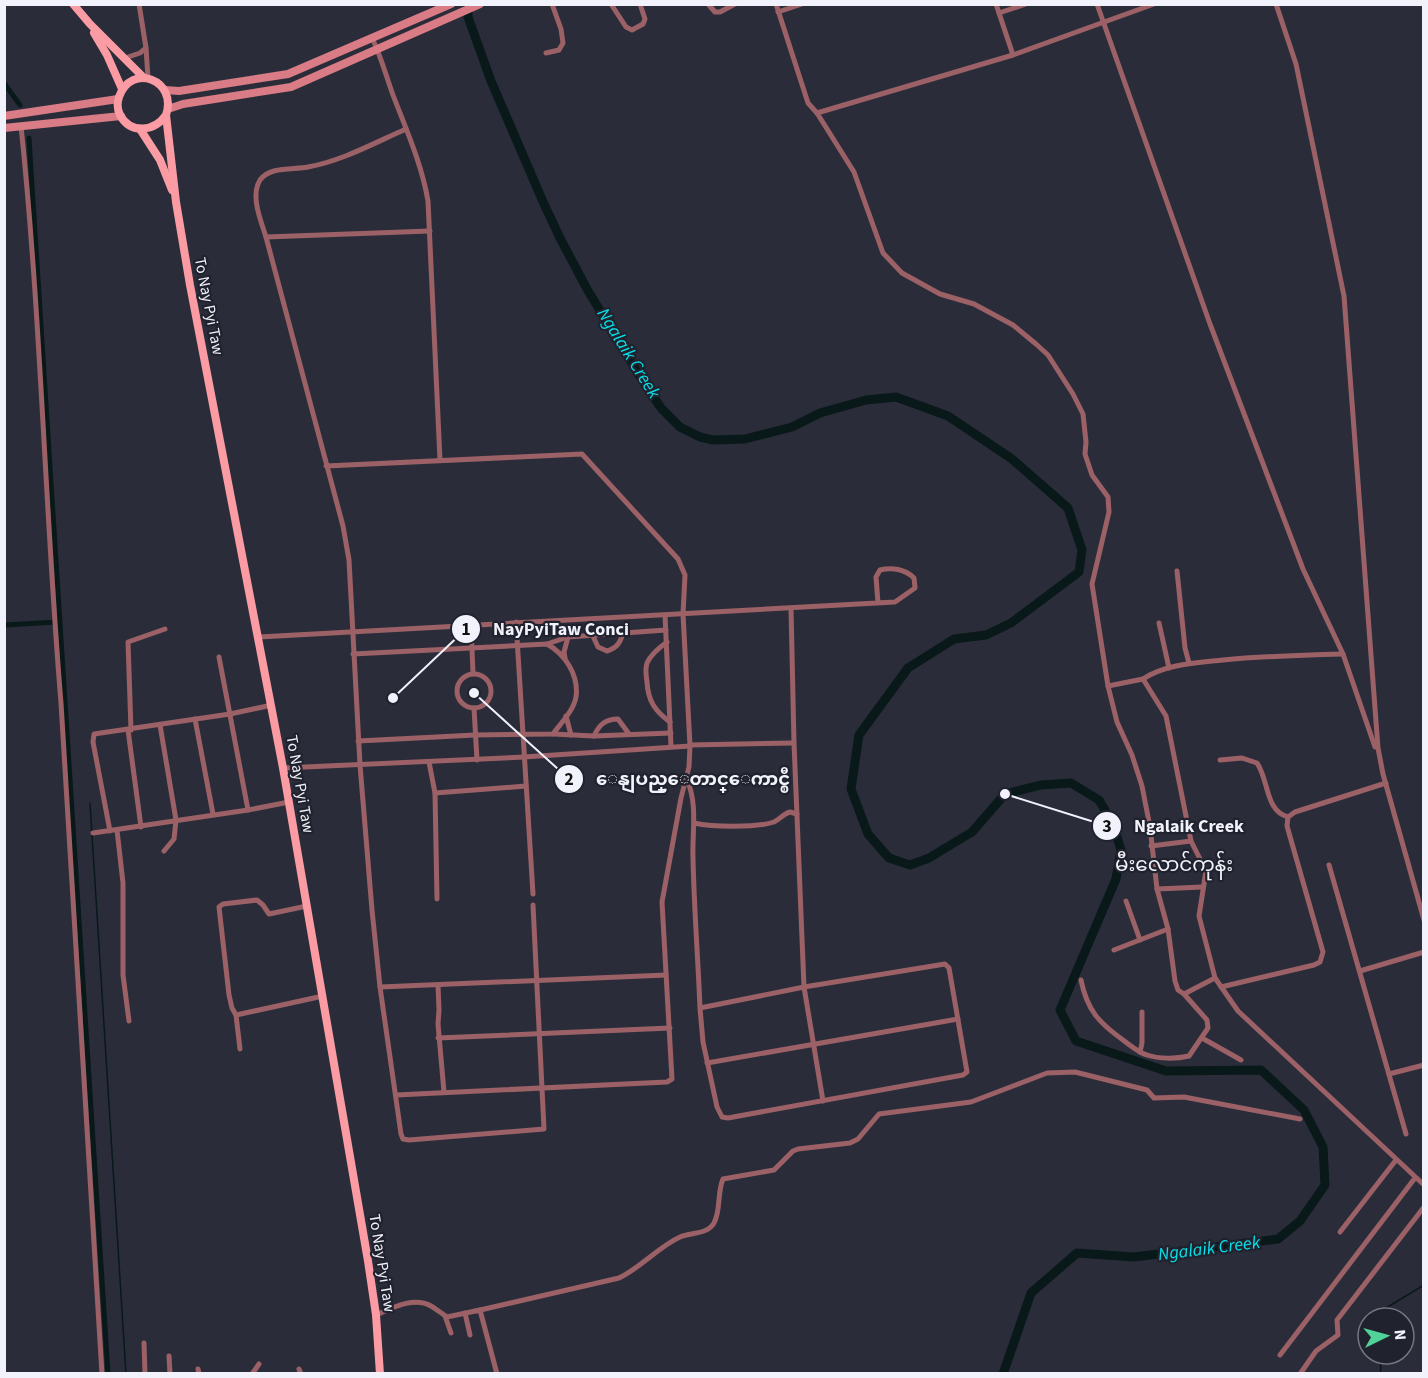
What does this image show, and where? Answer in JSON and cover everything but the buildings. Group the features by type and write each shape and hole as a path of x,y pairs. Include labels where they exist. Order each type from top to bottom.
{"main road":[{"path":"73,4 90,24 146,78 157,82 165,90 169,103 167,112 177,202"},
{"path":"165,90 180,91 288,74 451,4"},
{"path":"140,129 155,126 167,112 183,104 291,87 378,51 480,4"},
{"path":"90,24 122,89"},
{"path":"146,78 135,79 122,89 118,99 121,116 129,124 140,129 160,160 177,202"},
{"path":"4,116 118,99"},
{"path":"4,128 121,116"},
{"name":"To Nay Pyi Taw","path":"177,202 190,285 272,705 368,1256 376,1315 378,1373"}],"street":[{"path":"139,4 146,48 146,78"},
{"path":"546,53 559,50 563,43 561,29 552,4"},
{"path":"611,4 626,27 632,30 643,24 645,19 640,4"},
{"path":"708,4 715,12 720,12 735,4"},
{"path":"776,4 808,104 817,113 854,172 883,253 902,273 930,289 974,304 1012,325 1048,356 1083,414 1085,454 1092,475 1108,497 1110,512 1092,584 1108,686 1117,722 1142,786 1150,827 1157,889 1168,929 1175,981 1178,990 1207,1020 1208,1028 1189,1056 1164,1058 1144,1055 1101,1024 1084,993 1081,980"},
{"path":"778,12 802,4"},
{"path":"996,4 1013,54"},
{"path":"999,13 1026,4"},
{"path":"1097,4 1210,324 1303,569 1343,654 1380,760 1424,920"},
{"path":"817,113 1013,54 1103,22 1137,7 1154,4"},
{"path":"1276,4 1296,64 1344,296 1380,760"},
{"path":"372,38 426,186 441,460"},
{"path":"125,58 146,48"},
{"path":"336,53 342,66"},
{"path":"21,126 35,302 102,1374"},
{"path":"406,129 323,164 282,170 264,176 259,182 256,199 343,526 349,561 358,741 380,987 403,1139 542,1130 544,1127 533,905"},
{"path":"266,237 430,231"},
{"path":"326,466 582,454 678,559 685,575 683,614 690,746 687,779 681,798 662,902 673,1076 669,1082 396,1095"},
{"path":"259,637 878,603 898,601 915,588 914,578 895,568 880,570 876,577 878,603"},
{"path":"1178,571 1185,648 1189,663"},
{"path":"791,608 804,987 824,1101"},
{"path":"665,615 671,746"},
{"path":"516,622 533,894"},
{"path":"1159,623 1169,668"},
{"path":"471,625 473,673"},
{"path":"141,827 130,730 128,642 165,629"},
{"path":"353,654 547,644 568,637 592,634 666,630"},
{"path":"592,634 598,647 607,651 617,647 623,632"},
{"path":"553,734 576,698 575,678 564,652 568,637"},
{"path":"667,642 659,648 647,664 646,674 647,693 651,703 658,714 670,722"},
{"path":"547,644 565,658"},
{"path":"1108,686 1143,679 1156,671 1189,663 1343,654"},
{"path":"219,657 248,810"},
{"path":"473,673 488,681 490,693 485,703 474,708 462,704 457,693 457,687 462,678 473,673"},
{"path":"1143,679 1166,716 1191,841 1206,871 1199,916 1215,978 1238,1011 1424,1185"},
{"path":"129,1021 123,975 123,883 114,830 93,737 96,734 230,714 272,705"},
{"path":"474,708 477,760"},
{"path":"566,716 571,735"},
{"path":"195,719 213,814"},
{"path":"594,736 603,722 610,719 618,719 629,734"},
{"path":"160,725 176,820 174,839 164,851"},
{"path":"358,741 522,733 594,736 671,733"},
{"path":"283,768 477,760 671,746 794,743"},
{"path":"1220,760 1242,758 1257,763 1264,775 1274,808 1282,816 1288,817 1295,812 1386,783"},
{"path":"429,762 435,793 437,899"},
{"path":"687,779 694,823 693,856 700,1008 707,1063 718,1111 725,1118 965,1074 958,1019 949,968 946,964 804,987 700,1008"},
{"path":"435,793 526,786"},
{"path":"93,833 289,802"},
{"path":"694,823 713,827 761,824 772,822 790,812 797,814"},
{"path":"1221,987 1320,962 1323,951 1287,826 1288,817"},
{"path":"1151,846 1191,841"},
{"path":"1329,865 1406,1134"},
{"path":"1157,889 1202,887"},
{"path":"240,1048 236,1015 229,996 219,907 224,904 257,900 264,905 269,914 307,906"},
{"path":"1126,901 1140,940"},
{"path":"1114,950 1168,929"},
{"path":"1360,971 1424,952"},
{"path":"380,987 666,975"},
{"path":"1184,994 1215,978"},
{"path":"438,986 438,1038 444,1092"},
{"path":"236,1015 323,996"},
{"path":"1140,1052 1142,1012"},
{"path":"707,1063 958,1019"},
{"path":"438,1038 670,1028"},
{"path":"1202,1038 1240,1060"},
{"path":"1389,1074 1424,1065"},
{"path":"376,1315 403,1305 420,1302 430,1305 449,1317 619,1278 633,1271 674,1240 711,1227 718,1211 720,1186 723,1179 774,1170 798,1149 850,1143 858,1139 879,1114 971,1102 1047,1073 1075,1072 1147,1090 1154,1098 1184,1097 1300,1119"},
{"path":"1340,1232 1396,1160"},
{"path":"1280,1355 1415,1178"},
{"path":"1300,1374 1316,1351 1338,1335 1337,1320 1424,1207"},
{"path":"476,1311 482,1311 497,1374"},
{"path":"465,1313 470,1335"},
{"path":"445,1316 451,1333"},
{"path":"144,1343 145,1374"},
{"path":"168,1356 170,1374"},
{"path":"252,1374 259,1364"}],"waterway":[{"name":"Ngalaik Creek","path":"468,4 468,17 491,81 560,238 587,289 639,375 661,408 680,427 700,437 713,440 745,439 792,427 820,413 866,400 896,397 948,416 1012,459 1068,508 1082,550 1079,572 1011,623 986,635 954,639 908,668 859,735 851,789 868,834 889,858 910,865 929,858 972,832 1005,794 1041,785 1071,783 1099,800 1113,824 1121,850 1116,879 1060,1010 1076,1041 1166,1071 1261,1070 1304,1110 1323,1147 1325,1185 1300,1221 1278,1239 1134,1257 1077,1253 1031,1293 1003,1374"},
{"path":"4,83 20,105"},
{"path":"29,138 108,1374"},
{"path":"4,625 58,622"},
{"path":"90,803 126,1374"},
{"path":"1389,1306 1424,1285"},
{"path":"1380,1374 1381,1366"}],"place":[{"name":"ေနျပည္ေတာင္ေကာင္စီ","path":"474,693"},
{"name":"NayPyiTaw Conci","path":"393,698"},
{"name":"Ngalaik Creek","path":"1005,794"}],"district":[{"name":"မီးလောင်ကုန်း","path":"1174,864"}]}
